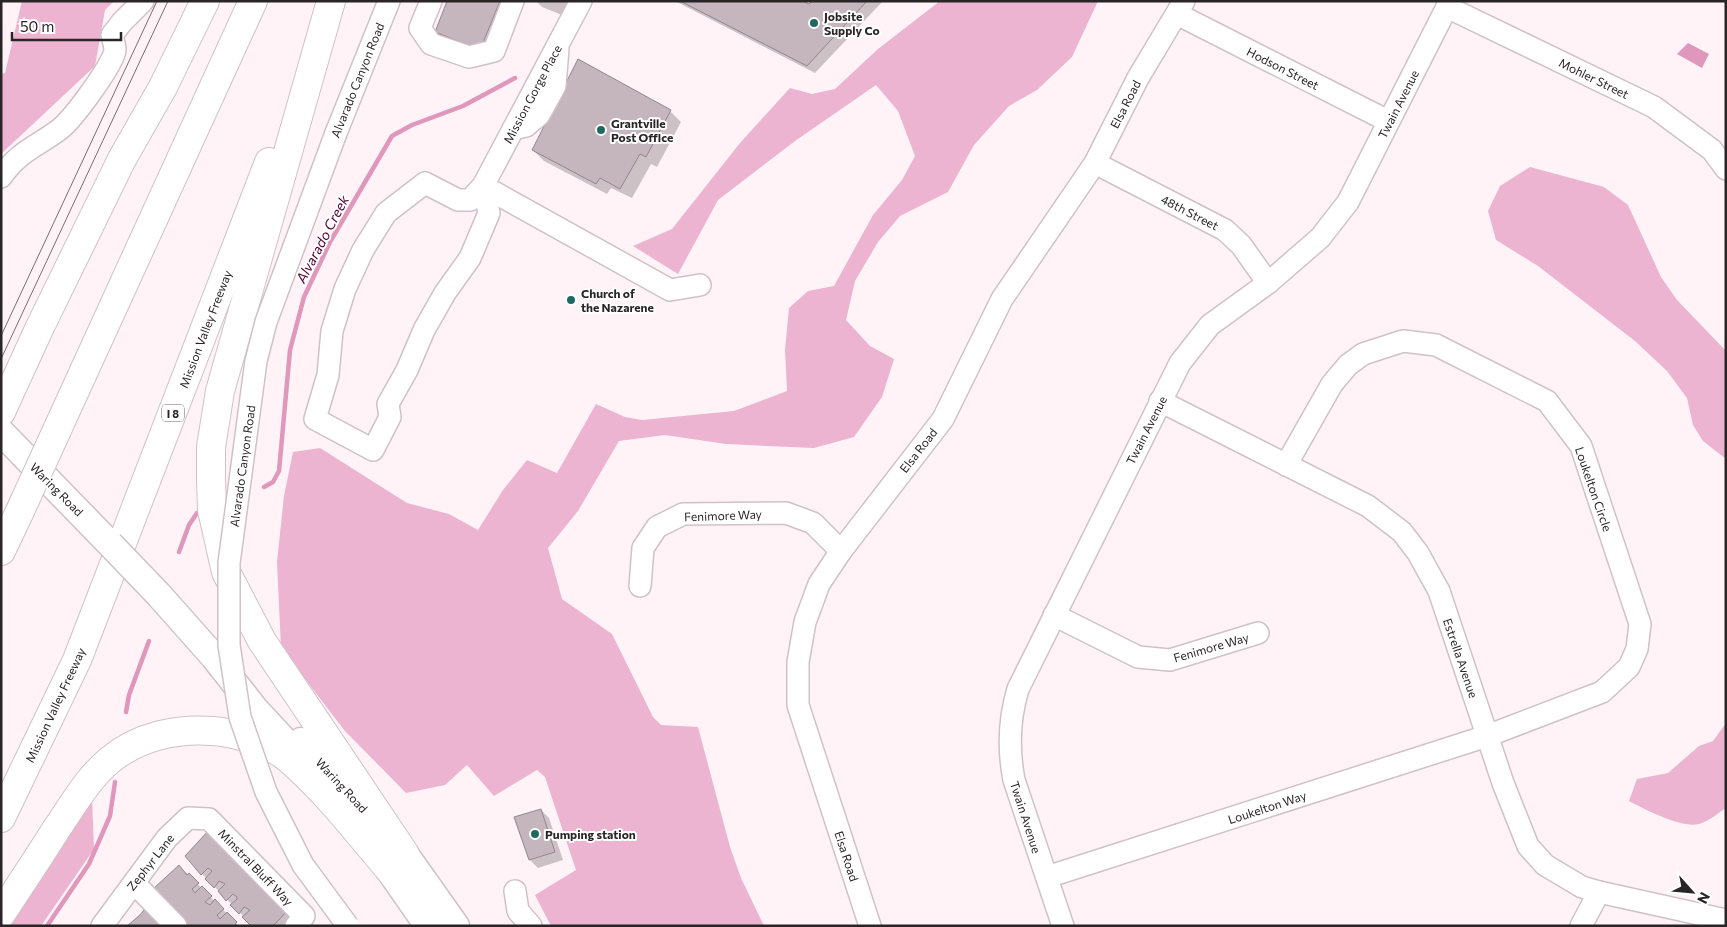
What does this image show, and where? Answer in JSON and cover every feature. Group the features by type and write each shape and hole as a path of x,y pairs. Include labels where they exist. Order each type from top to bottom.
{"highway":[{"path":"3,400 122,158 163,87 205,1"},
{"path":"1,551 253,1"},
{"path":"330,1 220,391 211,447 212,510 226,572 262,641 400,865"},
{"name":"Mission Valley Freeway","path":"1,818 77,660 109,581 330,1"},
{"path":"1,914 90,782 111,760 130,747 159,735 190,729 226,732 260,743 289,759 400,865"}],"main road":[{"name":"Waring Road","path":"1,432 159,595 214,657 255,709 456,926"},
{"name":"Waring Road","path":"400,865 428,926"}],"street":[{"path":"1,177 8,167 25,152 63,127 107,70 115,51 112,35 143,1"},
{"name":"Alvarado Canyon Road","path":"348,926 303,865 266,792 240,717 229,645 229,563 256,361 266,322 336,132 389,1"},
{"path":"431,1 420,28 431,44 469,58 494,51 513,1"},
{"name":"Mission Gorge Place","path":"483,186 581,1"},
{"name":"Twain Avenue","path":"1063,926 1014,780 1010,758 1011,712 1018,688 1180,363 1210,325 1268,283 1320,238 1348,202 1448,4"},
{"name":"Mohler Street","path":"1448,4 1654,106 1712,150 1726,169"},
{"name":"Hodson Street","path":"1180,8 1388,122"},
{"name":"Elsa Road","path":"870,926 798,706 798,662 805,622 820,584 841,551 943,419 1002,299 1095,163 1138,78 1180,8"},
{"name":"48th Street","path":"1095,163 1225,230 1241,245 1268,283"},
{"path":"425,183 458,200 470,200 483,186 489,213 486,222 470,258 445,294 424,330 407,370 388,404 390,417 373,450 315,419 328,374 332,331 345,289 375,228 386,213 425,183"},
{"path":"483,186 670,290 700,285"},
{"name":"Loukelton Circle","path":"1286,465 1332,384 1348,366 1363,354 1403,342 1436,344 1547,401 1581,446 1640,624 1637,649 1629,667 1602,692 1487,736"},
{"name":"Estrella Avenue","path":"1160,401 1368,506 1402,532 1418,553 1439,591 1487,736 1528,846 1546,865 1582,887 1726,920"},
{"name":"Fenimore Way","path":"640,586 643,548 657,527 683,514 786,513 813,523 841,551"},
{"name":"Fenimore Way","path":"1054,614 1138,657 1170,660 1258,634"},
{"name":"Loukelton Way","path":"1046,877 1487,736"},
{"name":"Zephyr Lane","path":"102,926 167,838 188,818 210,819"},
{"name":"Minstral Bluff Way","path":"210,819 300,921"},
{"path":"134,883 176,926"},
{"path":"514,891 518,911 531,926"},
{"path":"1581,926 1599,892"}],"shaded area":[{"path":"22,1 114,1 105,10 95,66 1,154 1,74 5,73"},
{"path":"940,1 1098,1 1072,57 1037,90 1009,106 974,145 948,192 900,216 878,242 855,281 846,320 870,346 894,359 882,397 854,437 814,448 726,444 665,435 619,441 578,511 548,548 562,599 612,634 653,717 661,725 698,727 730,847 741,878 764,926 551,926 535,895 576,870 545,777 537,770 494,796 467,765 445,785 406,793 345,731 281,648 277,562 284,496 293,452 320,448 407,503 449,514 478,530 503,490 527,460 557,473 596,404 625,417 642,420 734,411 787,391 785,350 789,308 808,291 834,286 873,215 902,180 915,156 898,111 876,85 795,141 718,200 678,274 633,246 672,229 740,143 790,88 812,94 835,89 878,49"},
{"path":"1688,43 1709,54 1702,68 1677,54"},
{"path":"1530,167 1604,187 1628,205 1661,277 1677,300 1726,351 1726,459 1703,441 1693,425 1687,398 1667,371 1635,341 1538,266 1496,240 1488,211 1500,186"},
{"path":"1726,723 1726,808 1706,821 1692,825 1674,821 1629,801 1637,779 1668,773 1699,746 1713,741"},
{"path":"92,798 94,849 41,926 7,926"}],"building":[{"path":"447,1 500,1 480,50 435,32"},
{"path":"680,1 803,1 809,4 812,1 867,1 807,66"},
{"name":"Grantville Post Office","path":"578,59 671,110 646,157 640,154 620,189 600,178 596,184 532,150"},
{"name":"Pumping station","path":"541,809 555,852 529,860 514,817"},
{"path":"211,828 289,909 273,926 251,926 242,917 250,910 244,907 239,914 230,905 237,897 233,894 226,901 218,891 225,884 219,881 214,888 205,879 212,871 208,868 201,875 185,856"},
{"path":"179,865 187,875 189,873 199,883 192,889 195,893 202,886 212,896 205,902 210,905 215,899 224,909 217,915 220,919 227,912 237,922 235,924 237,926 187,926 152,890"},
{"path":"147,906 166,926 127,926 140,915"}],"waterway":[{"name":"Alvarado Creek","path":"264,487 273,482 279,471 290,350 304,297 330,242 392,136 412,125 463,106 515,78"},
{"name":"Alvarado Creek","path":"179,552 189,525 197,513"},
{"name":"Alvarado Creek","path":"126,712 129,695 149,641"},
{"name":"Alvarado Creek","path":"47,926 89,864 110,816 115,782"}],"tram line":[{"path":"1,336 157,1"},
{"path":"1,359 168,1"}],"place":[{"name":"Jobsite Supply Co","path":"814,23"},
{"name":"Grantville Post Office","path":"601,130"},
{"name":"Church of the Nazarene","path":"571,300"},
{"name":"Pumping station","path":"535,834"}]}
